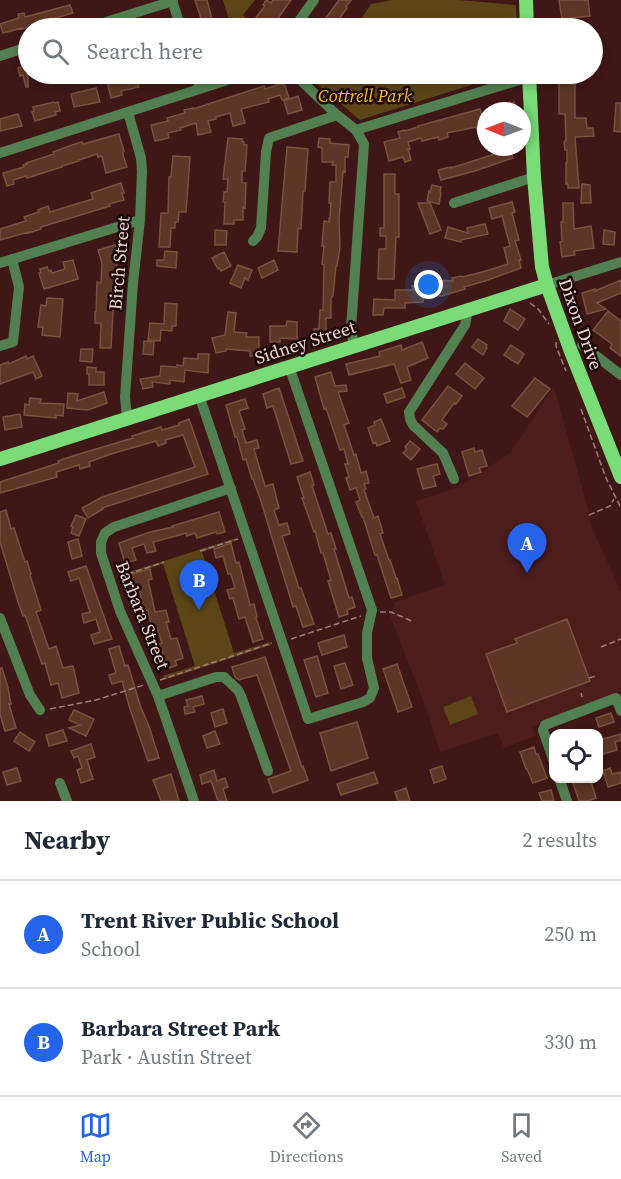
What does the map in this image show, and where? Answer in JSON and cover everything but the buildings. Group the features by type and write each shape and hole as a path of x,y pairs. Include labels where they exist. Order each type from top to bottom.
{"main road":[{"path":"526,0 527,18"},
{"name":"Dixon Drive","path":"529,84 542,267 572,356 621,477"},
{"name":"Sidney Street","path":"0,459 547,285"}],"street":[{"path":"301,18 314,0"},
{"path":"118,18 172,1 178,18"},
{"path":"0,56 18,50"},
{"path":"199,84 200,88"},
{"path":"0,153 213,84"},
{"path":"304,84 356,130 364,144 351,328 354,346"},
{"path":"356,130 503,84"},
{"name":"Birch Street","path":"127,418 125,397 142,171 141,158 128,112"},
{"path":"253,241 261,228 269,138 337,115"},
{"path":"454,203 534,177"},
{"path":"0,263 140,220"},
{"path":"0,346 13,342 19,287 12,259"},
{"name":"Sidney Street","path":"547,285 621,262"},
{"path":"454,479 443,453 413,425 409,412 465,325 468,310"},
{"path":"582,345 621,375"},
{"path":"200,395 308,719 363,702 370,698 374,688 367,658 367,633 372,611 289,366"},
{"name":"Barbara Street","path":"194,801 158,696 120,611 101,553 101,542 105,533 114,527 231,488"},
{"path":"0,618 30,695 40,710"},
{"path":"158,696 216,677 224,677 242,696 268,771"},
{"path":"549,747 543,730 545,725 616,698 621,711"},
{"path":"60,783 67,801"},
{"path":"561,783 567,801"}],"path":[{"path":"530,303 538,309 552,329"},
{"path":"557,340 555,346 569,378"},
{"path":"581,408 606,478 621,508"},
{"path":"588,515 610,506 614,495"},
{"path":"200,551 247,536"},
{"path":"110,580 164,562"},
{"path":"40,710 96,700 277,642 282,638 372,611 391,612 414,622"},
{"path":"601,647 621,639"},
{"path":"589,678 596,676"}],"shaded area":[{"path":"554,387 592,528 621,592 621,692 532,726 536,736 504,748 498,733 440,752 427,711 390,615 395,602 445,585 416,501 457,488 510,453"}],"green space":[{"path":"223,0 255,0 243,15 246,18 229,18"},
{"path":"393,0 459,0 516,5 517,18 362,18 371,4"},
{"name":"Cottrell Park","path":"317,84 474,84 360,120"},
{"path":"236,538 237,540 202,552 234,653 270,642 271,645 164,680 163,676 195,666 163,564 120,578 120,575"},
{"path":"471,696 478,714 450,725 443,707"}],"place":[{"name":"Trent River Public School","path":"527,573"},
{"name":"Barbara Street Park","path":"199,610"}]}
